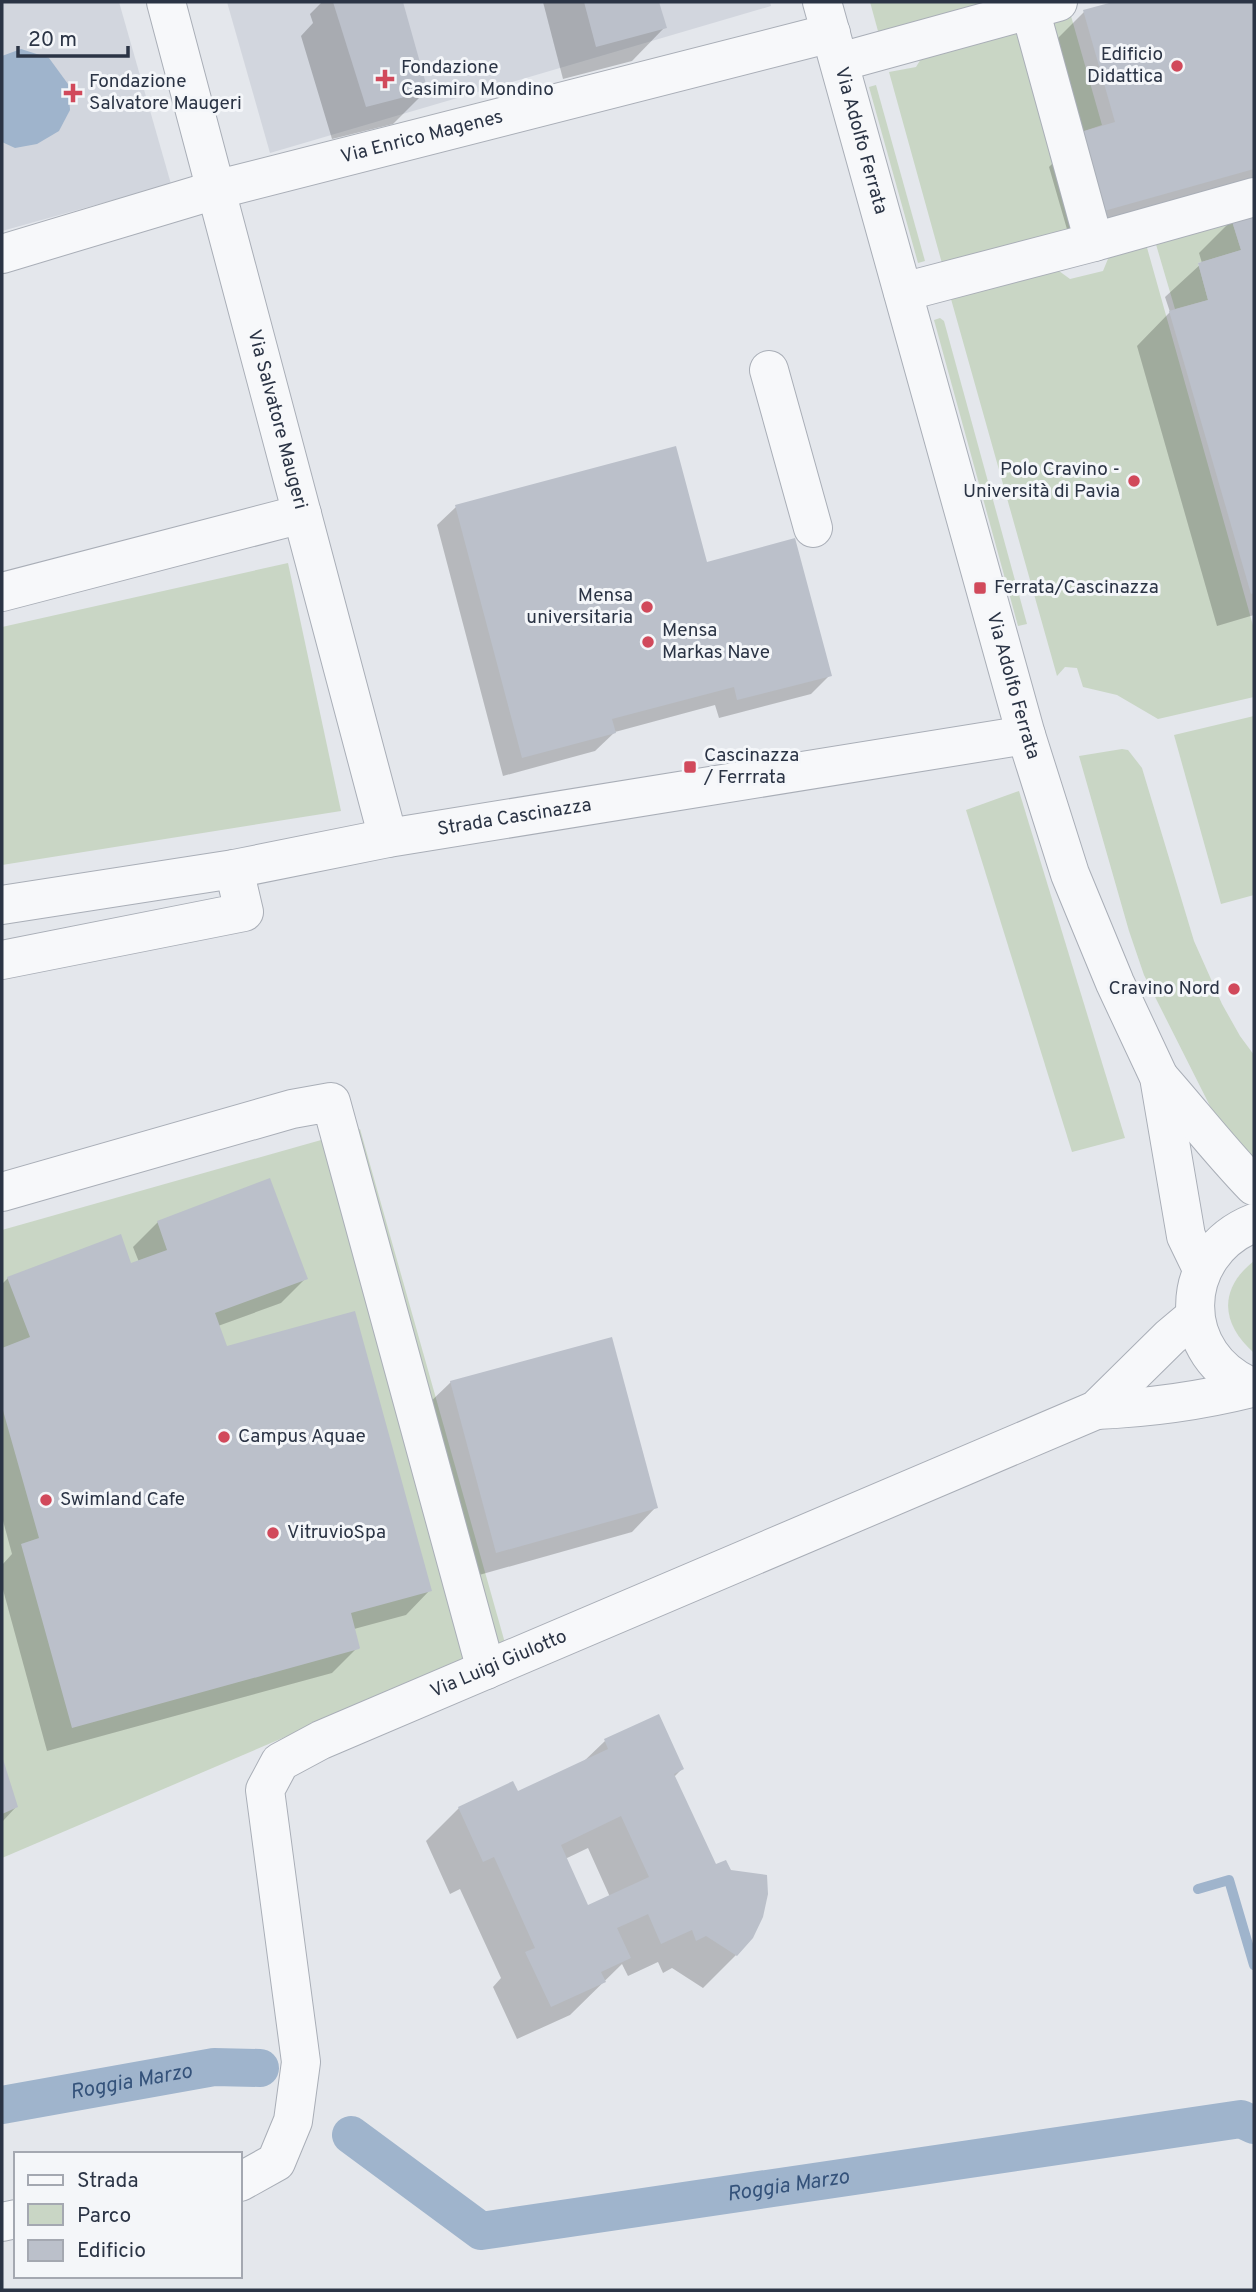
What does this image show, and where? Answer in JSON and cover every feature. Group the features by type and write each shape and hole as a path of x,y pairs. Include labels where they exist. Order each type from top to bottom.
{"street":[{"name":"Via Salvatore Maugeri","path":"166,2 388,838"},
{"name":"Via Enrico Magenes","path":"2,254 215,190 831,32 1038,4"},
{"path":"1038,4 1094,242"},
{"name":"Via Adolfo Ferrata","path":"831,32 1026,735 1070,874 1115,984 1159,1077 1186,1236 1202,1269"},
{"path":"903,292 1254,197"},
{"path":"769,370 813,528"},
{"path":"2,592 302,514"},
{"name":"Strada Cascinazza","path":"2,905 234,869 388,838 1026,735"},
{"path":"2,960 244,912 234,869"},
{"name":"Via Adolfo Ferrata","path":"1159,1077 1254,1186"},
{"path":"2,1192 292,1109 331,1102 486,1670"},
{"path":"1253,1388 1231,1376 1214,1360 1201,1339 1195,1316 1195,1292 1202,1269 1217,1247 1237,1230 1254,1223"},
{"name":"Via Luigi Giulotto","path":"1096,1410 1195,1316"},
{"name":"Via Luigi Giulotto","path":"242,2181 276,2162 293,2121 301,2062 265,1790 280,1762 321,1740 1096,1410 1141,1408 1194,1401 1253,1388"}],"shaded area":[{"name":"Fondazione Salvatore Maugeri","path":"2,2 119,2 171,184 2,231"},
{"name":"Fondazione Casimiro Mondino","path":"227,2 770,2 771,6 270,153"}],"green space":[{"path":"870,2 1012,2 881,42"},
{"path":"1071,16 1102,125 1081,132 1047,22"},
{"path":"1019,29 1075,233 943,267 889,72 916,67 924,54"},
{"path":"876,85 925,261 918,263 869,87"},
{"path":"1231,218 1241,250 1198,263 1208,300 1175,309 1155,241"},
{"path":"1146,244 1254,629 1254,697 1158,719 1117,695 1083,687 1077,668 1065,667 1057,676 951,299 1059,271 1070,279 1103,271 1110,254"},
{"path":"940,318 944,321 1027,624 1018,626 934,320"},
{"path":"288,563 341,811 2,865 2,627"},
{"path":"1254,716 1254,895 1221,904 1174,735"},
{"path":"1128,750 1142,768 1194,941 1222,1004 1254,1055 1254,1163 1212,1110 1144,975 1129,931 1079,756"},
{"path":"1019,791 1125,1138 1072,1152 966,810"},
{"name":"Campus Aquae","path":"360,1129 505,1643 2,1858 2,1230"},
{"path":"1254,1261 1254,1353 1235,1330 1228,1307 1234,1283"}],"water":[{"path":"21,49 49,58 68,84 70,110 59,131 37,144 15,148 2,142 2,56"}],"building":[{"path":"333,2 403,2 428,91 366,107"},
{"path":"584,2 659,2 667,28 596,47"},
{"name":"Edificio Didattica","path":"1113,2 1254,2 1254,169 1104,211 1081,132 1115,122 1083,10"},
{"path":"1254,212 1254,593 1251,594 1169,311 1208,300 1198,263 1241,250 1231,218"},
{"name":"Mensa universitaria","path":"676,446 707,562 795,538 832,676 737,700 734,687 612,719 616,733 522,758 455,505"},
{"name":"Campus Aquae","path":"270,1178 308,1279 215,1313 227,1346 355,1311 432,1591 351,1613 359,1649 72,1728 21,1544 39,1538 2,1407 2,1348 30,1337 7,1277 121,1234 131,1263 167,1250 157,1221"},
{"path":"612,1337 658,1508 496,1553 450,1381"},
{"path":"659,1714 684,1769 674,1774 716,1864 726,1860 731,1870 767,1875 768,1894 763,1917 753,1938 737,1956 706,1936 696,1941 692,1930 661,1944 648,1914 617,1928 631,1958 601,1972 606,1982 551,2007 525,1952 535,1948 494,1857 483,1862 458,1807 513,1781 518,1791 608,1749 604,1739","holes":["621,1816 649,1877 588,1905 561,1845"]},
{"path":"2,1756 18,1807 2,1814"}],"waterway":[{"path":"1198,1889 1229,1880 1254,1965"},
{"name":"Roggia Marzo","path":"2,2105 214,2067 260,2068"},
{"name":"Roggia Marzo","path":"351,2135 481,2231 1241,2119 1254,2125"}],"place":[{"name":"Edificio Didattica","path":"1177,66"},
{"name":"Fondazione Casimiro Mondino","path":"385,79"},
{"name":"Fondazione Salvatore Maugeri","path":"73,93"},
{"name":"Polo Cravino - Università di Pavia","path":"1134,481"},
{"name":"Ferrata/Cascinazza","path":"980,588"},
{"name":"Mensa universitaria","path":"647,607"},
{"name":"Mensa Markas Nave","path":"648,642"},
{"name":"Cascinazza / Ferrrata","path":"690,767"},
{"name":"Cravino Nord","path":"1234,989"},
{"name":"Campus Aquae","path":"224,1437"},
{"name":"Swimland Cafe","path":"46,1500"},
{"name":"VitruvioSpa","path":"273,1533"}]}
